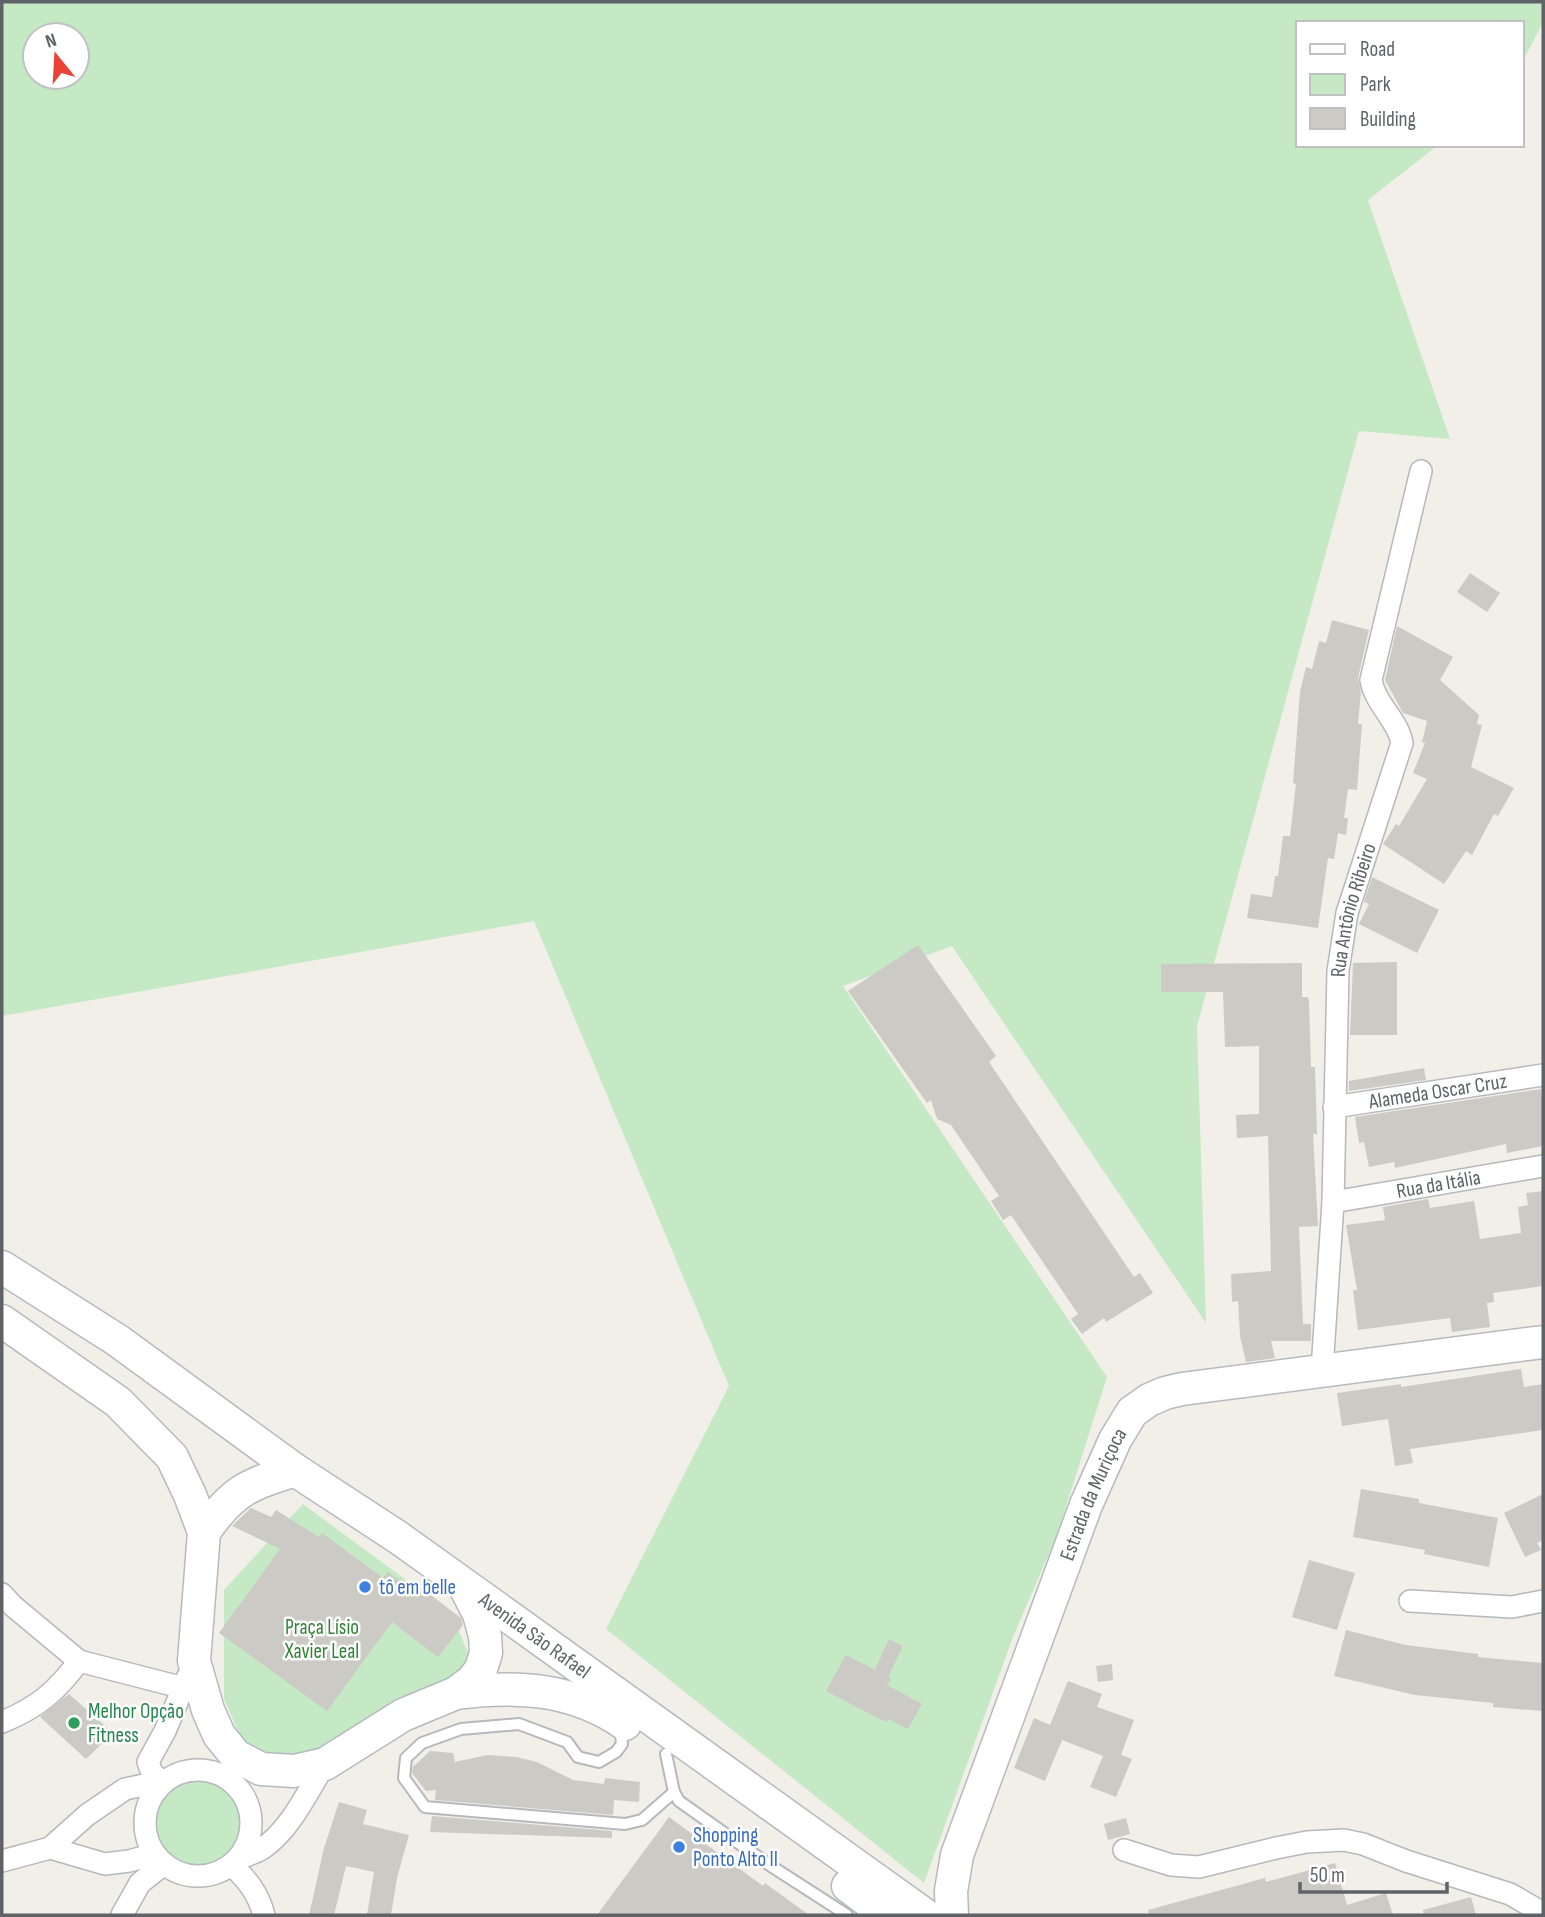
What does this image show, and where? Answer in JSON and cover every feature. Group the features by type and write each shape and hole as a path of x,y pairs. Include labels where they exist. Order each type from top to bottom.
{"main road":[{"name":"Avenida São Rafael","path":"2,1267 117,1340 295,1470 400,1538 906,1911"},
{"path":"2,1321 118,1402 173,1457 204,1532 189,1675 219,1735 236,1756 261,1769 294,1772 325,1764 403,1715 456,1693 472,1681 481,1669 486,1653 479,1614 464,1586"},
{"name":"Estrada da Muriçoca","path":"951,1915 951,1891 957,1855 1086,1505 1115,1440 1132,1412 1165,1392 1543,1342"},
{"path":"204,1532 231,1498 268,1479 295,1470"},
{"name":"Avenida São Rafael","path":"456,1693 489,1689 544,1691 591,1704 620,1720 666,1754 906,1911"},
{"name":"Estrada da Muriçoca","path":"906,1911 934,1888 957,1855"}],"street":[{"name":"Rua Antônio Ribeiro","path":"1322,1370 1334,1202 1334,1107 1340,953 1348,913 1402,743 1400,734 1373,695 1371,680 1420,471"},
{"name":"Alameda Oscar Cruz","path":"1334,1107 1543,1075"},
{"name":"Rua da Itália","path":"1334,1202 1543,1166"},
{"path":"2,1594 79,1661 189,1675 148,1762 160,1786"},
{"path":"1410,1601 1512,1607 1543,1601"},
{"path":"2,1722 41,1701 60,1686 79,1661"},
{"path":"235,1862 246,1847 252,1818 245,1798 232,1781 204,1770 190,1770 176,1775 160,1786 148,1805 145,1821 147,1839 159,1859 190,1876 205,1876 219,1872 261,1849 275,1837 286,1825 325,1764"},
{"path":"2,1861 50,1848 87,1815 125,1789 144,1785 160,1786"},
{"path":"1124,1850 1171,1866 1199,1867 1286,1846 1344,1840 1510,1894 1543,1913"},
{"path":"50,1848 105,1864 159,1859"},
{"path":"122,1915 159,1859"},
{"path":"235,1862 259,1898 264,1915"}],"lane":[{"path":"620,1720 622,1744 616,1752 599,1762 578,1757 567,1742 519,1724 461,1729 422,1743 405,1758 404,1779 425,1807 625,1824 642,1820 674,1792"},
{"path":"666,1754 674,1792 689,1810 847,1915"}],"green space":[{"path":"2,2 1543,2 1543,22 1524,59 1524,21 1296,21 1296,147 1435,147 1368,200 1450,439 1359,431 1197,1026 1206,1323 952,946 843,986 1107,1377 1057,1535 1013,1637 924,1883 606,1629 729,1386 534,921 2,1016"},
{"name":"Praça Lísio Xavier Leal","path":"303,1504 452,1614 468,1653 465,1676 317,1755 277,1764 246,1749 224,1699 224,1590"},
{"path":"198,1780 222,1787 234,1799 241,1823 234,1847 222,1859 198,1866 174,1859 162,1847 155,1823 162,1799 174,1787"}],"building":[{"path":"1470,573 1500,593 1487,612 1457,592"},
{"path":"1332,620 1369,630 1358,678 1361,692 1358,724 1362,724 1357,790 1348,789 1344,818 1348,818 1346,835 1338,833 1334,859 1328,858 1318,928 1247,918 1251,894 1272,897 1275,876 1278,876 1283,836 1290,836 1296,784 1293,783 1300,692 1306,667 1312,669 1319,641 1326,643"},
{"path":"1397,626 1453,657 1440,680 1479,715 1477,724 1482,725 1471,767 1514,788 1498,816 1494,814 1472,855 1466,851 1444,884 1383,844 1396,824 1399,826 1427,779 1413,773 1425,743 1422,742 1427,721 1403,713 1385,680"},
{"path":"1372,877 1439,910 1417,953 1359,924 1369,904 1364,902"},
{"path":"918,945 996,1056 989,1062 1134,1277 1140,1273 1153,1293 1106,1322 1104,1318 1082,1334 1071,1319 1078,1314 1011,1215 1003,1220 991,1201 999,1196 951,1125 937,1119 931,1100 927,1103 848,991"},
{"path":"1397,962 1397,1035 1350,1035 1353,963"},
{"path":"1302,963 1302,997 1308,997 1309,1002 1311,1067 1315,1067 1317,1134 1313,1134 1318,1226 1299,1227 1303,1324 1311,1324 1311,1341 1271,1341 1275,1358 1246,1362 1240,1336 1238,1301 1232,1302 1231,1274 1271,1271 1268,1136 1237,1138 1236,1115 1259,1114 1259,1046 1225,1047 1223,992 1161,992 1161,964"},
{"path":"1424,1068 1426,1080 1349,1091 1349,1081"},
{"path":"1541,1089 1543,1146 1507,1153 1506,1144 1395,1168 1394,1162 1369,1167 1364,1142 1359,1143 1355,1117"},
{"path":"1543,1191 1543,1286 1493,1293 1494,1302 1487,1303 1490,1327 1452,1332 1450,1318 1358,1330 1353,1290 1357,1290 1346,1225 1385,1220 1383,1207 1428,1199 1430,1208 1474,1201 1480,1239 1521,1233 1518,1207 1528,1205 1526,1193"},
{"path":"1521,1369 1524,1387 1543,1384 1543,1430 1410,1449 1413,1463 1395,1466 1388,1419 1342,1426 1337,1393 1401,1384 1401,1387"},
{"path":"1361,1489 1419,1499 1419,1503 1498,1518 1489,1567 1424,1554 1425,1550 1353,1537"},
{"path":"1543,1494 1543,1540 1537,1543 1541,1550 1525,1557 1504,1513"},
{"path":"251,1508 271,1517 276,1510 319,1537 322,1533 383,1578 388,1572 410,1589 415,1583 461,1618 463,1625 438,1657 392,1622 327,1711 219,1633 280,1549 232,1526"},
{"path":"1309,1560 1355,1573 1337,1630 1292,1617"},
{"path":"1346,1630 1406,1645 1478,1654 1478,1657 1543,1663 1543,1711 1493,1707 1493,1703 1415,1695 1334,1676"},
{"path":"889,1639 903,1646 888,1677 891,1679 887,1685 922,1704 908,1729 888,1719 887,1722 826,1691 846,1655 875,1670"},
{"path":"1112,1664 1113,1680 1098,1682 1096,1666"},
{"path":"1068,1681 1102,1694 1097,1707 1134,1720 1121,1755 1132,1759 1116,1797 1090,1787 1103,1756 1062,1740 1045,1781 1014,1768 1034,1718 1050,1725"},
{"name":"Melhor Opção Fitness","path":"69,1694 113,1733 86,1759 40,1717"},
{"path":"430,1751 453,1753 455,1762 487,1755 516,1757 537,1762 573,1780 604,1784 605,1778 640,1782 639,1802 614,1800 613,1815 435,1800 436,1790 426,1791 412,1773 413,1767"},
{"path":"339,1802 367,1810 363,1824 409,1835 397,1878 391,1915 367,1915 374,1872 346,1866 334,1915 309,1915 324,1848"},
{"path":"432,1816 612,1831 612,1838 430,1832"},
{"name":"Shopping Ponto Alto II","path":"669,1817 763,1886 765,1883 809,1915 597,1915"},
{"path":"1126,1818 1130,1834 1108,1840 1104,1824"},
{"path":"1335,1863 1347,1905 1386,1893 1393,1915 1149,1915 1148,1910 1265,1878 1266,1882"},
{"path":"1471,1897 1476,1915 1424,1915 1423,1910"}],"place":[{"name":"tô em belle","path":"365,1587"},
{"name":"Melhor Opção Fitness","path":"74,1723"},
{"name":"Shopping Ponto Alto II","path":"679,1847"}]}
